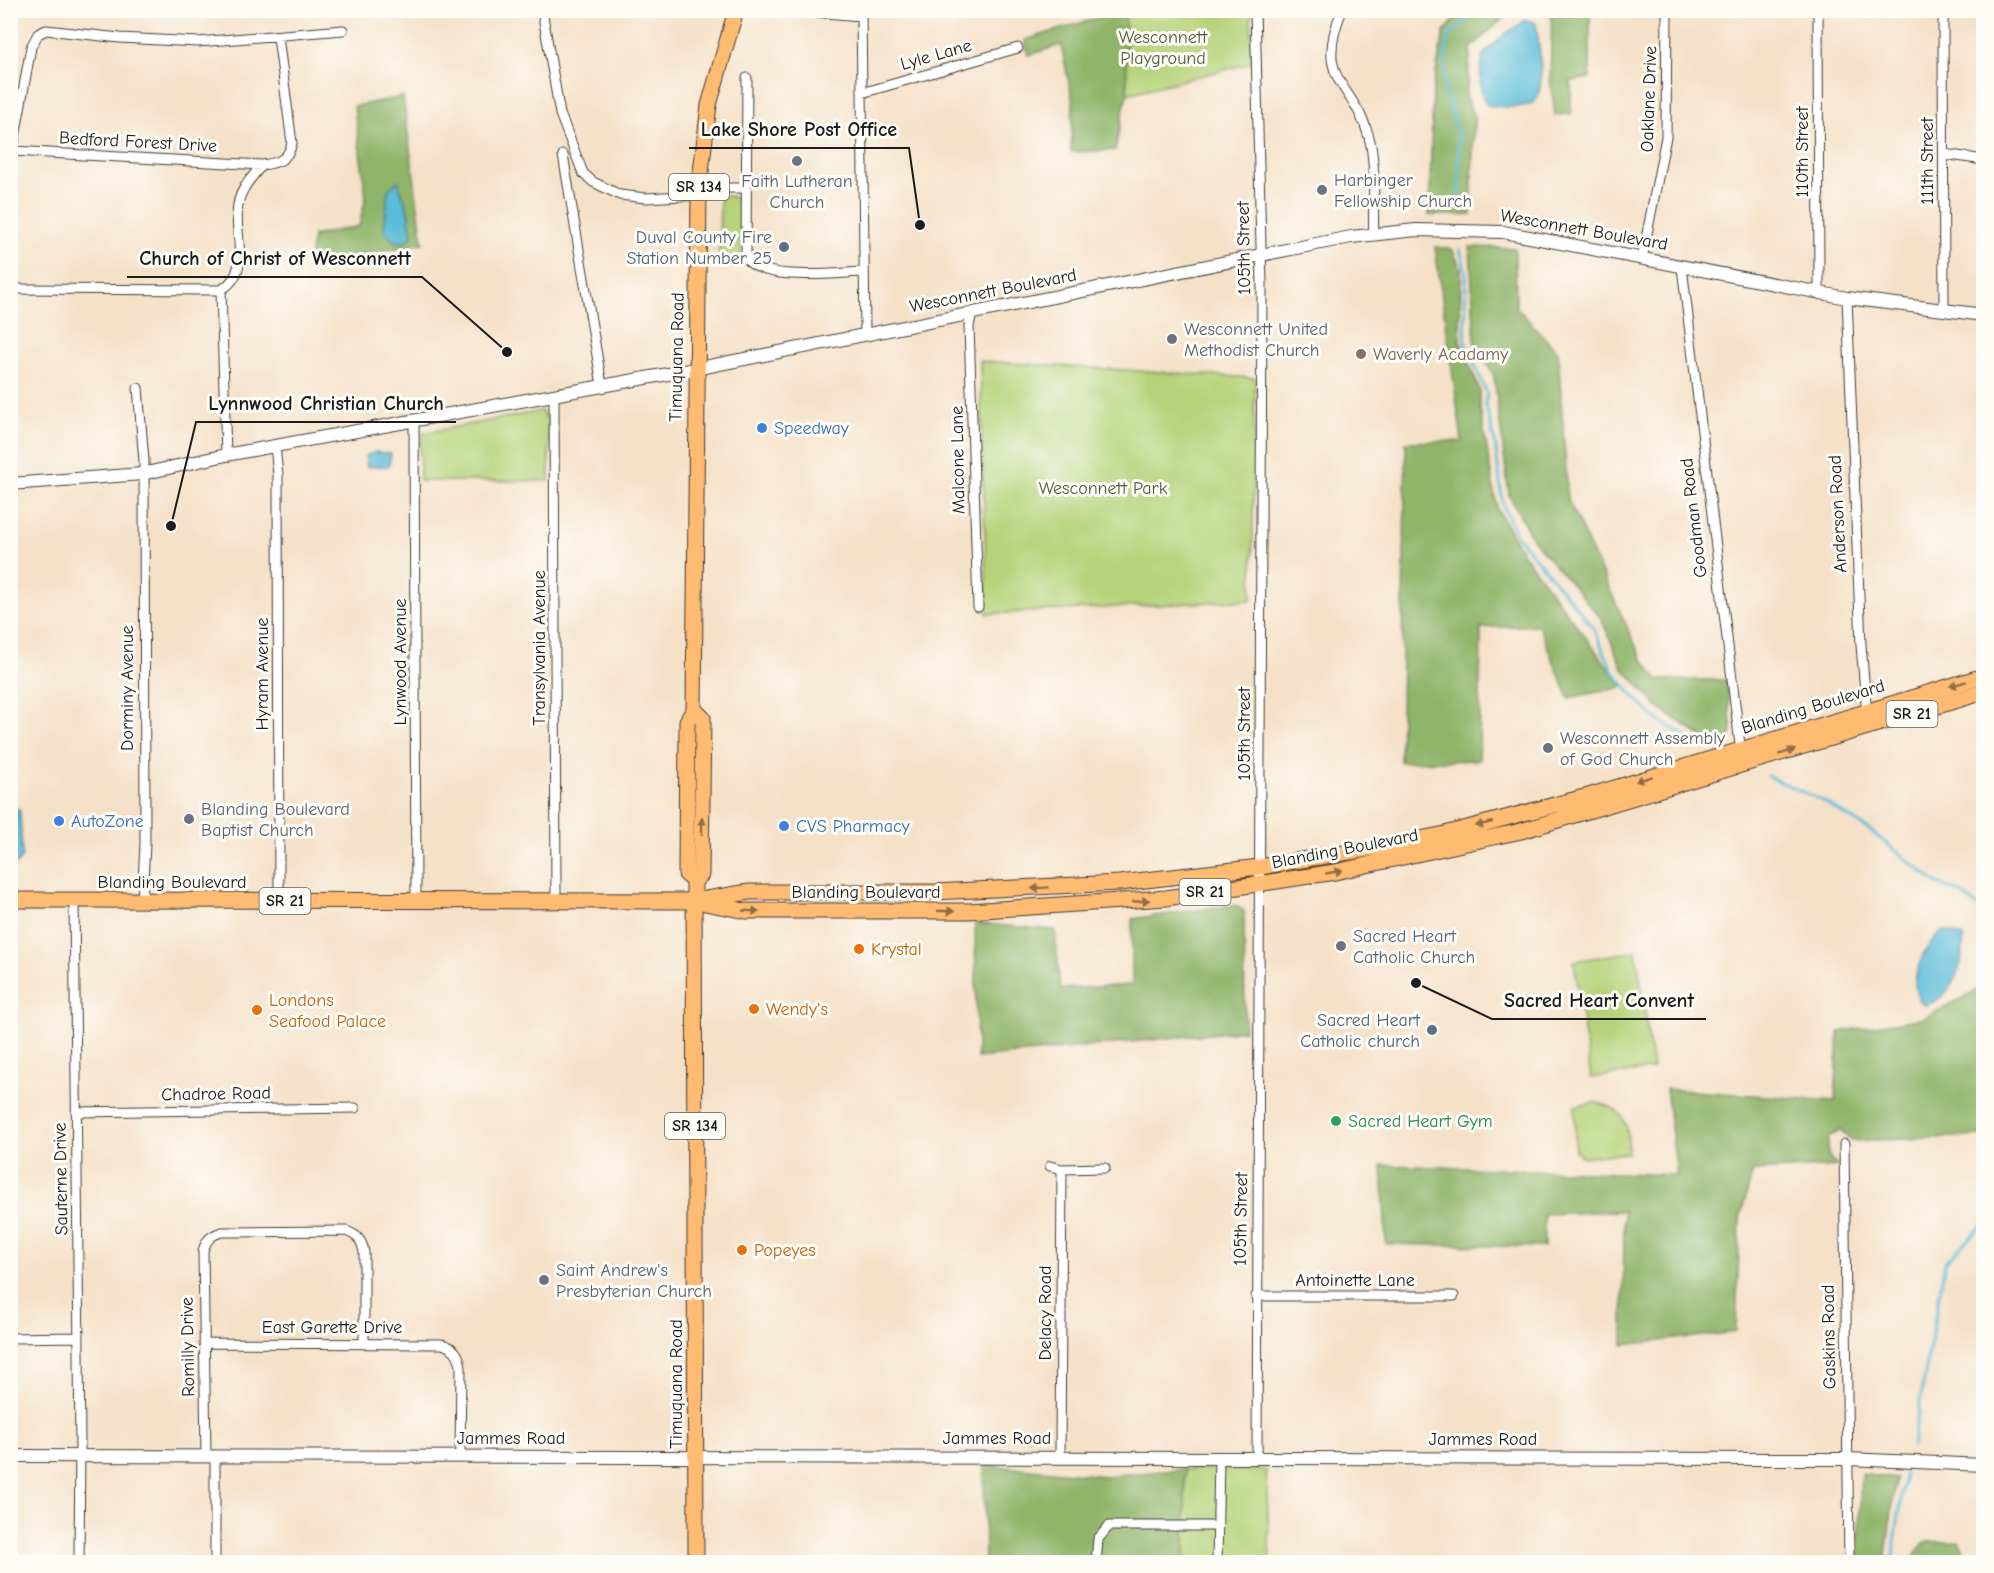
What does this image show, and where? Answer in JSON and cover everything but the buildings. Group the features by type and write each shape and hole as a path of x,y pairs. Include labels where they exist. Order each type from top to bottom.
{"main road":[{"name":"Timuquana Road","path":"696,1563 694,881 686,874 687,721 694,710 695,369 699,192 709,105 736,10"},
{"name":"Blanding Boulevard","path":"1594,803 1740,750 1983,676"},
{"name":"Blanding Boulevard","path":"694,901 746,911 992,909 1073,906 1166,898 1260,885 1446,841 1742,766 1983,692"},
{"name":"Blanding Boulevard","path":"10,900 694,901 749,892 934,892 1119,883 1260,867 1446,841"},
{"path":"1073,906 1093,890 1119,883"},
{"path":"992,909 1008,901 1055,899 1070,886"}],"street":[{"path":"542,10 560,114 583,173 593,182 620,195 646,198 746,188"},
{"path":"790,10 861,13 865,334"},
{"name":"105th Street","path":"1255,10 1261,255 1257,1457"},
{"path":"1342,10 1333,39 1333,67 1337,80 1365,124 1370,140 1374,233"},
{"name":"Oaklane Drive","path":"1642,259 1666,137 1667,10"},
{"name":"110th Street","path":"1818,10 1819,294"},
{"name":"111th Street","path":"1943,10 1944,310"},
{"path":"10,165 31,47 38,34 57,29 120,38 198,42 343,30"},
{"path":"10,289 221,290 231,284 237,276 239,263 238,204 247,183 262,165 284,159 292,143 278,37"},
{"name":"Lyle Lane","path":"862,93 1018,48"},
{"path":"747,78 745,252 751,265 787,273 863,272"},
{"name":"Bedford Forest Drive","path":"13,151 262,165"},
{"path":"1944,154 1983,160"},
{"path":"564,155 602,385"},
{"name":"Wesconnett Boulevard","path":"10,484 142,474 226,455 695,369 1374,233 1416,230 1503,232 1819,294 1983,315"},
{"name":"Goodman Road","path":"1682,267 1742,766"},
{"path":"221,290 226,455"},
{"name":"Anderson Road","path":"1847,298 1861,645 1868,728"},
{"name":"Malcone Lane","path":"972,313 969,326 978,607"},
{"name":"Dorminy Avenue","path":"138,388 144,461 142,474 145,843 142,901"},
{"name":"Transylvania Avenue","path":"554,394 556,902"},
{"name":"Lynwood Avenue","path":"414,422 416,902"},
{"name":"Hyram Avenue","path":"274,446 278,486 279,901"},
{"name":"Sauterne Drive","path":"74,901 80,1456 79,1563"},
{"name":"Chadroe Road","path":"76,1113 355,1108"},
{"name":"Gaskins Road","path":"1844,1144 1849,1563"},
{"path":"1050,1166 1062,1169 1105,1168"},
{"name":"Delacy Road","path":"1060,1456 1062,1169"},
{"name":"Romilly Drive","path":"215,1563 204,1343 203,1251 208,1239 222,1232 334,1231 345,1231 358,1238 364,1252 364,1344"},
{"name":"Antoinette Lane","path":"1256,1296 1454,1296"},
{"path":"10,1338 79,1337"},
{"name":"East Garette Drive","path":"204,1343 442,1344 456,1352 461,1367 460,1456"},
{"name":"Jammes Road","path":"10,1456 1847,1459 1983,1465"},
{"path":"1217,1563 1219,1457"},
{"path":"1096,1563 1098,1539 1109,1526 1217,1526"}],"green space":[{"path":"1107,11 1125,11 1127,94 1115,150 1071,152 1073,102 1061,45 1028,55 1025,40 1107,15"},
{"name":"Wesconnett Playground","path":"1125,11 1251,11 1252,63 1127,94"},
{"path":"1462,11 1511,11 1471,48 1466,97 1474,118 1471,215 1429,215 1433,87 1444,32"},
{"path":"1546,11 1590,11 1590,78 1571,81 1571,114 1555,115 1550,79 1552,18"},
{"path":"403,97 423,243 308,265 313,236 359,226 366,197 354,106","holes":["397,181 408,211 411,236 405,242"]},
{"path":"728,196 735,198 740,205 741,259 719,258 720,198"},
{"path":"1435,247 1452,249 1461,269 1460,341 1480,391 1480,409 1497,509 1525,557 1623,687 1569,698 1538,625 1481,628 1479,760 1400,762 1406,442 1462,441"},
{"path":"1470,247 1515,248 1516,307 1558,352 1568,500 1641,657 1658,680 1726,680 1732,731 1729,740 1713,744 1661,710 1622,667 1601,618 1533,540 1509,495 1494,376 1475,343"},
{"name":"Wesconnett Park","path":"980,361 1255,378 1252,600 987,614"},
{"path":"541,411 549,421 549,481 420,481 420,445 424,433"},
{"path":"1235,905 1244,911 1245,1030 977,1058 975,923 1055,930 1060,989 1132,985 1132,919"},
{"path":"1636,951 1653,1069 1591,1078 1574,961"},
{"path":"1983,987 1983,1136 1852,1141 1841,1130 1828,1138 1828,1155 1838,1166 1753,1171 1740,1218 1736,1332 1623,1345 1624,1211 1544,1214 1544,1247 1386,1244 1382,1165 1677,1175 1666,1089 1835,1101 1839,1032 1924,1018"},
{"path":"1594,1103 1612,1108 1623,1119 1628,1134 1628,1153 1583,1157 1575,1151 1575,1106"},
{"path":"984,1465 1105,1476 1185,1469 1185,1562 985,1562"},
{"path":"1185,1469 1266,1470 1270,1562 1185,1562"},
{"path":"1861,1474 1896,1479 1885,1562 1858,1562"},
{"path":"1960,1541 1968,1562 1908,1562 1925,1542"}],"water":[{"path":"1526,20 1536,23 1541,65 1538,96 1534,102 1524,106 1487,105 1481,88 1483,55 1504,35"},
{"path":"398,181 408,211 412,236 405,242 394,241 384,230 388,190"},
{"path":"376,452 391,454 389,466 367,467 365,456"},
{"path":"11,804 20,811 22,856 17,864 11,864"},
{"path":"1943,930 1963,937 1962,958 1955,978 1943,996 1925,1005 1918,998 1916,978 1923,955"}],"waterway":[{"path":"1460,209 1458,133 1445,91 1444,60 1449,36 1478,10"},
{"path":"1460,249 1466,274 1465,342 1487,394 1485,403 1495,443 1503,505 1517,536 1593,627 1612,670 1635,698 1655,718 1699,745"},
{"path":"1767,776 1823,801 1868,829 1938,884 1959,892 1984,911"},
{"path":"1912,1447 1945,1262 1984,1224"},
{"path":"1892,1562 1905,1474"}],"place":[{"name":"Faith Lutheran Church","path":"797,161"},
{"name":"Harbinger Fellowship Church","path":"1322,190"},
{"name":"Lake Shore Post Office","path":"920,225"},
{"name":"Duval County Fire Station Number 25","path":"784,247"},
{"name":"Wesconnett United Methodist Church","path":"1172,339"},
{"name":"Church of Christ of Wesconnett","path":"507,352"},
{"name":"Waverly Acadamy","path":"1361,354"},
{"name":"Speedway","path":"762,428"},
{"name":"Lynnwood Christian Church","path":"171,526"},
{"name":"Wesconnett Assembly of God Church","path":"1548,748"},
{"name":"Blanding Boulevard Baptist Church","path":"189,819"},
{"name":"AutoZone","path":"59,821"},
{"name":"CVS Pharmacy","path":"784,826"},
{"name":"Sacred Heart Catholic Church","path":"1341,946"},
{"name":"Krystal","path":"859,949"},
{"name":"Sacred Heart Convent","path":"1416,983"},
{"name":"Wendy's","path":"754,1009"},
{"name":"Londons Seafood Palace","path":"257,1010"},
{"name":"Sacred Heart Catholic church","path":"1432,1030"},
{"name":"Sacred Heart Gym","path":"1336,1121"},
{"name":"Popeyes","path":"742,1250"},
{"name":"Saint Andrew's Presbyterian Church","path":"544,1280"}]}
